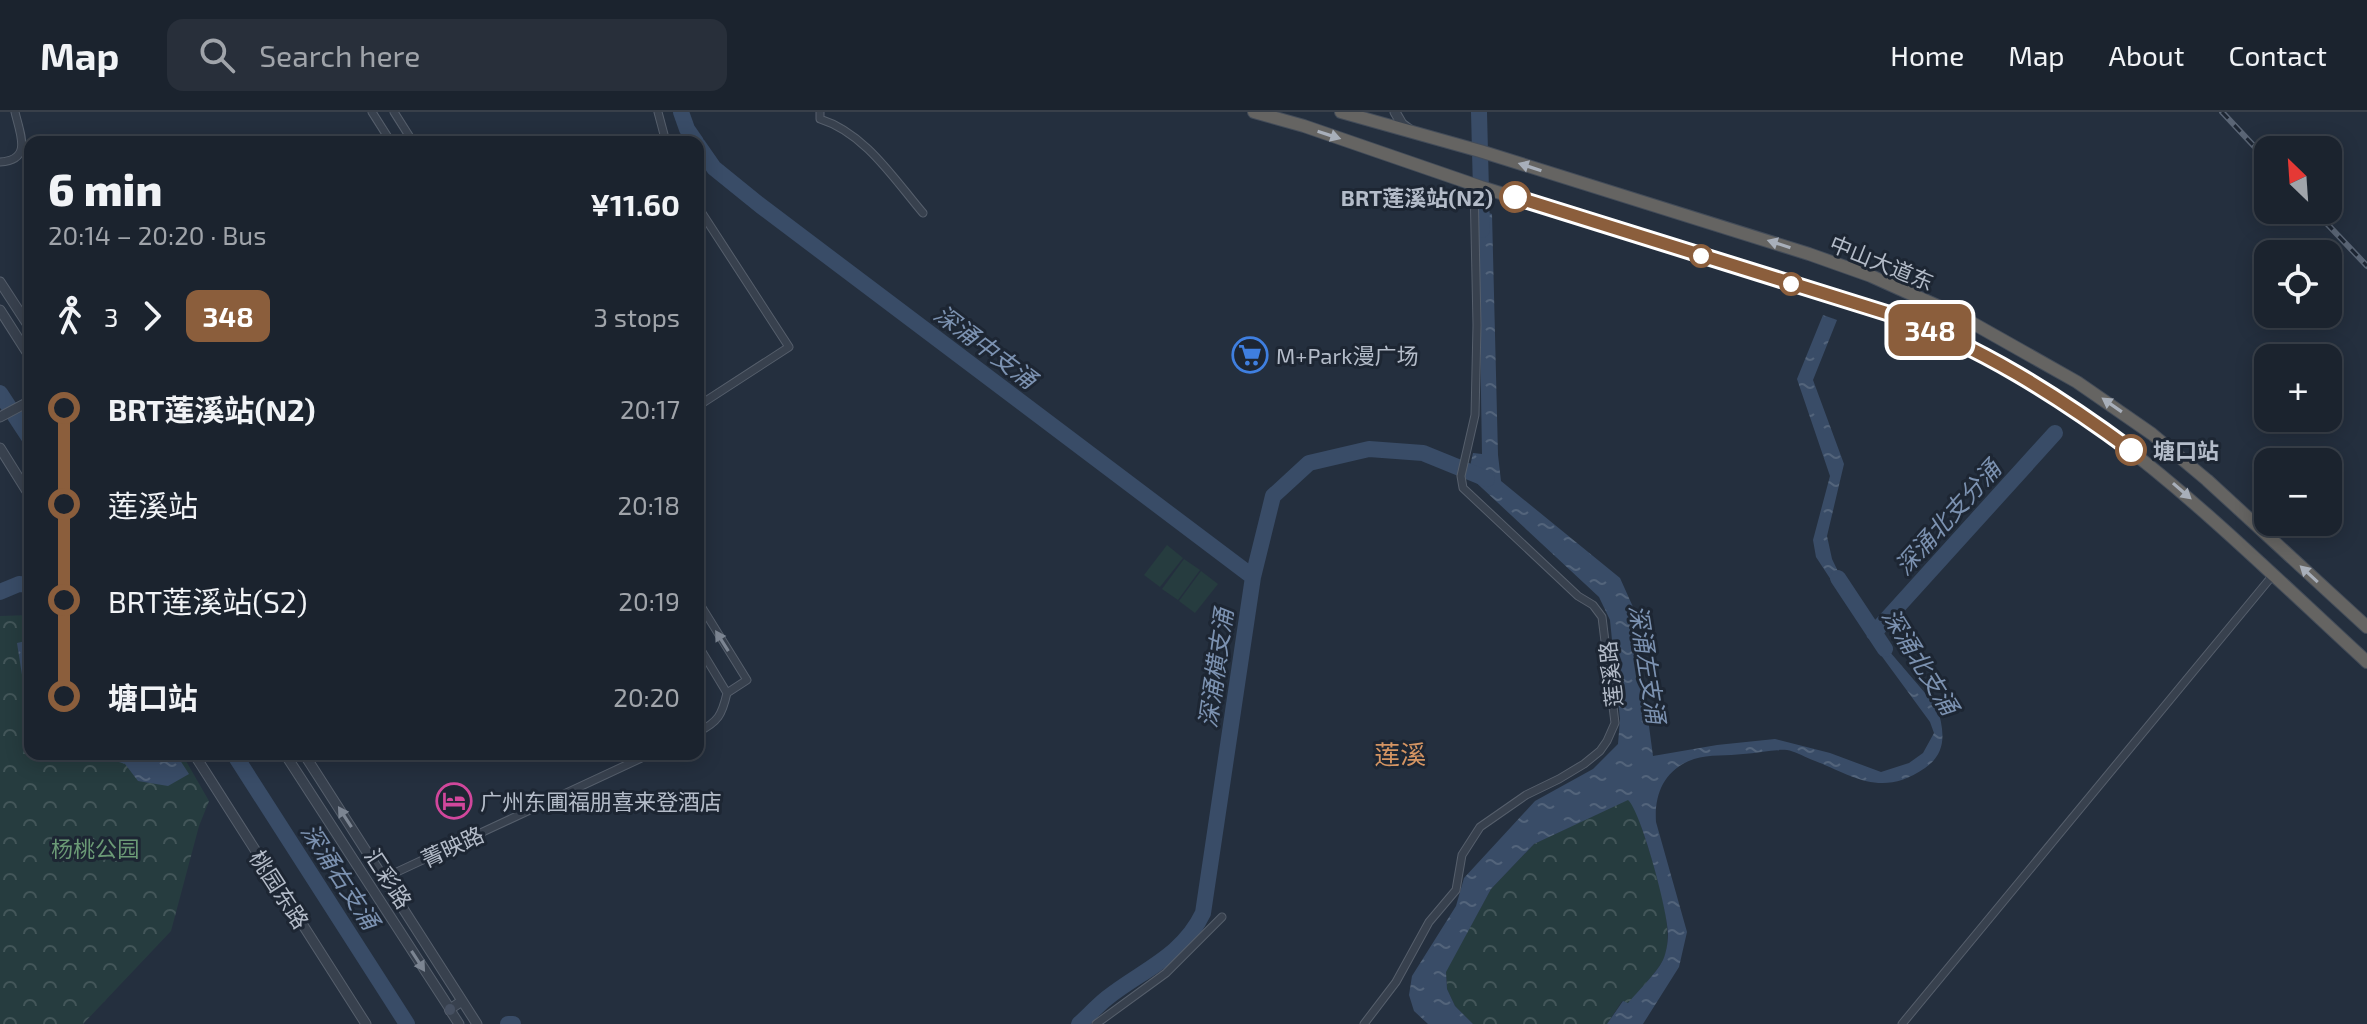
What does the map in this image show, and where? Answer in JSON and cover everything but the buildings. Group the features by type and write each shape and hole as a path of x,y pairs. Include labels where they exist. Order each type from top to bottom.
{"highway":[{"name":"中山大道东","path":"1254,112 1501,193 1893,315 1959,344 2033,384 2108,433 2181,490 2367,662"},
{"name":"中山大道东","path":"1341,112 1362,114 1838,264 1905,290 1995,334 2077,382 2152,434 2207,480 2367,627"}],"street":[{"path":"0,162 13,160 23,144 15,112"},
{"path":"372,112 387,136"},
{"path":"394,112 409,136"},
{"path":"658,112 664,136"},
{"path":"820,112 820,119 852,134 870,151 923,213"},
{"path":"1395,112 1402,124 1412,132"},
{"name":"莲溪路","path":"1364,1024 1396,982 1429,922 1456,890 1462,855 1480,827 1526,795 1584,764 1604,747 1615,723 1602,617 1593,605 1578,596 1463,488 1461,476 1476,400 1477,185"},
{"path":"704,217 789,347 704,402"},
{"path":"0,282 24,319"},
{"path":"0,310 24,348"},
{"path":"0,417 24,404"},
{"path":"0,448 24,486"},
{"path":"1902,1024 2273,575"},
{"path":"704,611 747,680 727,693 715,724 704,729"},
{"path":"704,655 727,693"},
{"name":"桃园东路","path":"198,760 366,1024"},
{"name":"汇彩路","path":"289,760 459,1024"},
{"name":"汇彩路","path":"308,760 477,1024"},
{"name":"菁映路","path":"384,878 637,760"},
{"path":"1096,1024 1166,973 1222,917"},
{"path":"436,989 449,980"},
{"path":"450,1009 465,1006"}],"green space":[{"path":"1167,545 1183,558 1160,587 1144,575"},
{"path":"1184,559 1200,570 1178,600 1162,589"},
{"path":"1201,571 1218,584 1195,613 1179,601"},
{"name":"杨桃公园","path":"24,615 24,760 185,760 209,801 199,826 171,931 83,1024 0,1024 0,616"},
{"path":"1628,799 1634,805 1664,906 1667,946 1659,966 1628,1004 1622,1001 1607,1024 1473,1024 1455,1006 1447,989 1446,971 1491,889 1534,844"}],"water":[{"path":"1478,210 1492,214 1501,481 1620,578 1633,607 1653,756 1775,739 1830,753 1881,772 1909,763 1923,753 1934,733 1930,722 1875,647 1816,557 1813,540 1830,476 1797,379 1823,315 1837,320 1813,380 1844,464 1827,536 1832,559 1860,617 1937,707 1941,724 1942,740 1938,755 1925,768 1894,782 1880,783 1853,777 1787,750 1700,757 1684,763 1669,776 1659,792 1656,822 1687,932 1679,967 1643,1024 1607,1024 1623,1001 1628,1003 1656,971 1668,941 1664,907 1653,864 1640,823 1628,800 1534,844 1491,889 1446,972 1447,989 1455,1006 1473,1024 1428,1024 1414,1011 1409,995 1412,976 1456,906 1464,878 1535,801 1593,769 1618,744 1620,719 1610,620 1599,597 1468,475 1473,453 1482,454"},
{"path":"24,641 24,688 17,643"},
{"path":"180,760 189,774 168,786 138,781 125,764 116,761"}],"waterway":[{"name":"深涌中支涌","path":"681,112 692,136"},
{"name":"深涌左支涌","path":"1479,112 1482,230"},
{"name":"深涌中支涌","path":"704,154 714,168 761,206 1253,577"},
{"name":"深涌右支涌","path":"0,393 24,430"},
{"name":"深涌北支分涌","path":"1874,633 2055,433"},
{"name":"深涌横支涌","path":"1079,1024 1120,988 1173,952 1203,913 1253,577 1273,496 1309,463 1369,449 1423,453 1487,479"},
{"name":"深涌北支涌","path":"1838,578 1885,649"},
{"path":"0,592 24,584"},
{"name":"深涌右支涌","path":"238,760 407,1024"},
{"name":"深涌横支涌","path":"508,1024 513,1024"}],"railway":[{"path":"2222,112 2254,146"},
{"path":"2327,224 2367,266"}],"bus line":[{"name":"348","path":"1515,197 1922,326 2033,384 2131,450"}],"place":[{"name":"BRT莲溪站(N2)","path":"1515,197"},
{"name":"M+Park漫广场","path":"1250,355"},
{"name":"塘口站","path":"2131,450"},
{"name":"广州东圃福朋喜来登酒店","path":"454,801"}],"district":[{"name":"莲溪","path":"1400,753"}]}
